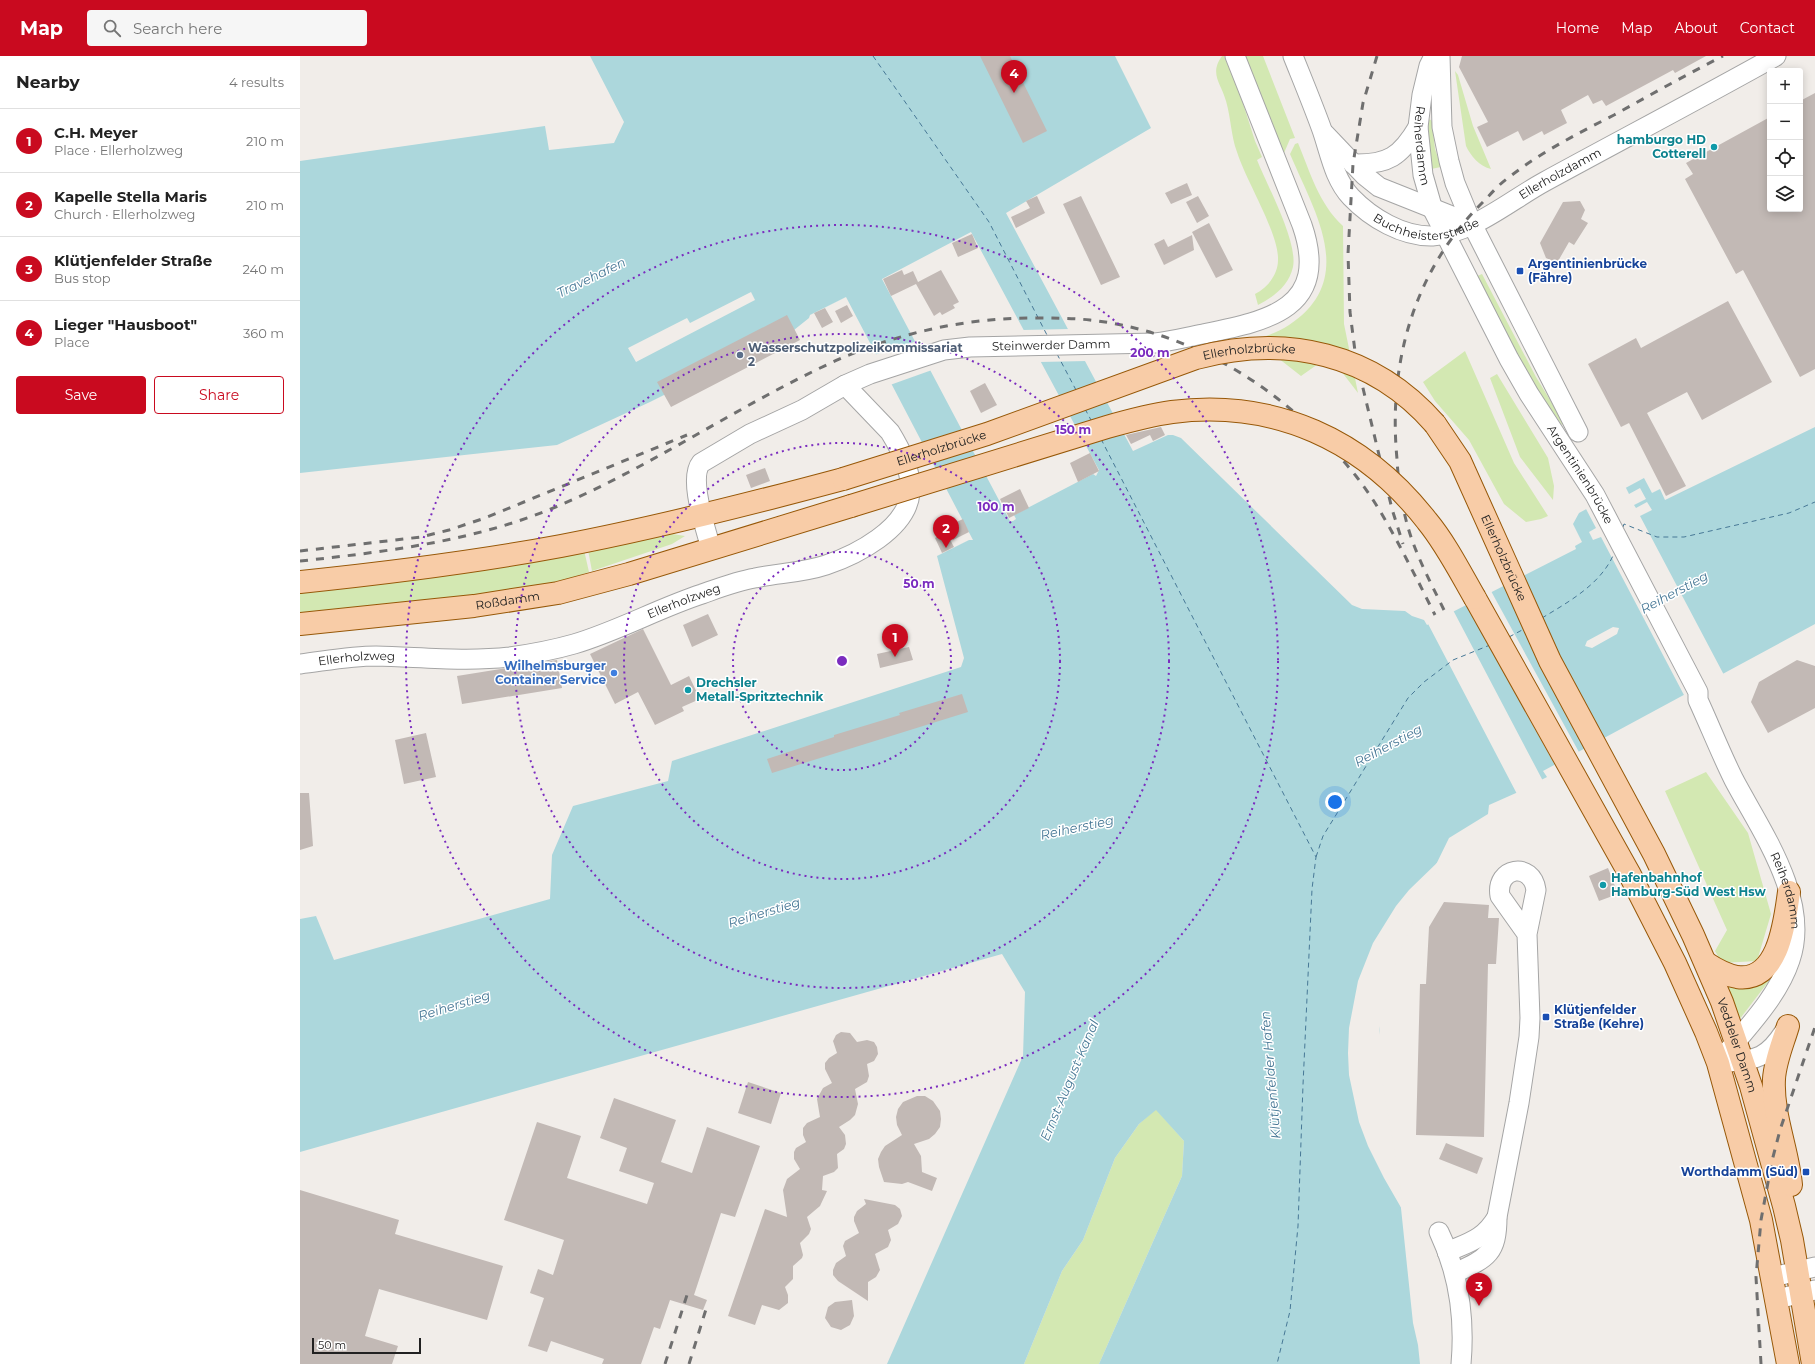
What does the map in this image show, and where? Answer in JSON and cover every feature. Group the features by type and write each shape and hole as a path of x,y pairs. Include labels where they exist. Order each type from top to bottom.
{"main road":[{"name":"Ellerholzbrücke","path":"702,516 843,479 987,434 1196,358 1226,351 1258,348 1290,348 1319,353 1376,376 1406,396 1423,410 1435,424 1460,461 1544,648 1596,749"},
{"name":"Veddeler Damm","path":"711,549 1072,437 1148,416 1190,411 1224,410 1262,415 1296,424 1334,441 1375,466 1405,494 1428,522 1452,557 1567,765 1620,856 1675,964 1706,1032 1718,1063 1761,1220 1773,1277 1788,1364"},
{"path":"300,582 552,548 702,516"},
{"name":"Roßdamm","path":"305,626 474,606 550,594 604,581 711,549"},
{"name":"Veddeler Damm","path":"1596,749 1654,854 1706,963 1736,1040 1772,1162 1792,1240 1806,1269 1813,1364"},
{"path":"1706,963 1719,971 1737,977 1754,975 1761,971 1771,960 1778,946 1784,925 1789,892"},
{"path":"1788,1026 1776,1063 1773,1090 1790,1171 1793,1209 1792,1240"}],"street":[{"name":"Steinwerder Damm","path":"711,549 702,516 696,482 697,469 701,462 750,434 802,410 845,385 870,374 956,347 1155,343 1178,340 1249,325 1266,319 1290,304 1304,286 1310,268 1307,238 1235,56"},
{"name":"Buchheisterstraße","path":"1293,56 1322,130 1336,173 1350,196 1381,220 1394,227 1420,234 1433,236 1444,234 1470,220"},
{"name":"Reiherdamm","path":"1434,56 1429,66 1422,95 1418,127 1423,174 1434,210 1444,234"},
{"name":"Reiherdamm","path":"1440,56 1441,116 1445,144 1455,183 1470,220"},
{"name":"Ellerholzdamm","path":"1470,220 1528,191 1776,56"},
{"path":"1353,164 1377,163 1396,155 1411,139 1418,127"},
{"name":"Buchheisterstraße","path":"1322,130 1364,175 1380,187 1434,210 1470,220"},
{"name":"Argentinienbrücke","path":"1470,220 1578,432"},
{"name":"Argentinienbrücke","path":"1444,234 1529,394 1595,495 1698,692 1698,700 1707,719"},
{"name":"Ellerholzweg","path":"300,664 374,656 467,660 539,652 574,644 592,638 722,587 755,578 791,574 826,565 857,552 882,536 896,523 909,499 910,486 906,463 896,441 890,432 845,385"},
{"name":"Reiherdamm","path":"1707,719 1733,778 1770,848 1789,892 1795,920 1795,942 1790,961 1769,998 1718,1063"},
{"path":"1454,1273 1473,1265 1490,1252 1496,1238 1497,1217 1522,1089 1529,1037 1530,1018 1527,934"},
{"path":"1718,1063 1759,1058 1776,1045 1788,1026"},
{"path":"1447,1252 1483,1235 1490,1228 1497,1217"},
{"path":"1439,1232 1454,1273 1462,1325 1461,1364"},
{"path":"1773,1277 1806,1269"},
{"path":"1777,1299 1808,1292"}],"green space":[{"path":"1222,56 1224,56 1240,94 1255,141 1262,157 1257,160 1281,214 1291,243 1293,256 1293,267 1284,285 1270,298 1258,305 1255,294 1268,285 1278,266 1277,249 1268,222 1241,164 1235,146 1228,107 1216,73 1218,62"},
{"path":"1244,56 1263,56 1295,138 1290,139 1284,153"},
{"path":"1455,71 1458,75 1473,126 1491,169 1483,166 1476,160 1466,146"},
{"path":"1428,119 1432,122 1435,149 1441,167 1431,169 1427,123"},
{"path":"1298,143 1321,198 1343,226 1344,324 1358,393 1338,367 1318,364 1301,376 1255,340 1277,332 1289,325 1310,307 1322,287 1326,266 1325,244 1319,222 1290,154 1295,144"},
{"path":"1482,274 1536,377 1564,423 1562,425 1531,381 1475,277"},
{"path":"1465,351 1514,463 1548,516 1526,522 1504,504 1469,440 1435,401 1423,382"},
{"path":"1497,374 1548,458 1554,486 1553,500 1520,457 1490,378"},
{"path":"666,533 685,536 672,544 592,571 588,550"},
{"path":"584,550 589,572 558,583 489,594 300,616 300,588"},
{"path":"1706,772 1748,833 1771,914 1757,961 1722,963 1715,951 1727,930 1665,791"},
{"path":"1775,973 1739,1020 1724,982"},
{"path":"1156,1109 1184,1141 1182,1176 1099,1364 1024,1364 1062,1271 1083,1240 1115,1158 1139,1124"}],"water":[{"path":"590,56 1115,56 1151,128 1006,213 1133,451 1168,435 1181,438 1352,605 1362,609 1405,611 1412,616 1424,620 1427,625 1576,549 1575,546 1582,542 1573,524 1579,513 1644,478 1652,493 1660,489 1665,500 1815,427 1815,624 1543,771 1547,777 1489,805 1488,814 1449,838 1427,883 1398,951 1381,1008 1377,1062 1399,1189 1413,1323 1418,1345 1420,1364 1099,1364 1182,1176 1184,1141 1156,1110 1139,1124 1115,1158 1083,1240 1062,1271 1024,1364 887,1364 1023,1056 1025,992 1002,954 300,1152 300,919 316,916 334,960 550,899 552,855 573,806 668,781 672,761 961,667 964,658 937,556 969,540 973,540 846,297 810,315 809,318 794,330 650,402 557,445 300,473 300,161 545,126 549,150 614,143 624,122","holes":["971,232 1099,470 1096,476 1093,474 1014,515 1016,519 1013,521 1010,521 882,279","1613,627 1619,628 1617,634 1592,648 1585,646 1587,641"]}],"pier":[{"path":"751,292 755,300 636,362 628,348 687,318 690,323"},
{"path":"1070,329 1087,361 1039,362 1022,330"},
{"path":"917,341 932,370 890,385 874,355"},
{"path":"1625,486 1629,494 1640,488 1646,499 1634,505 1636,508 1647,502 1652,510 1640,516 1724,675 1685,697 1601,537 1593,540 1589,532 1596,528 1585,507"},
{"path":"1491,591 1580,754 1556,767 1465,603"},
{"path":"1453,610 1543,781 1517,794 1427,623"},
{"path":"1442,858 1400,951 1389,985 1379,1031 1379,1062 1401,1189 1403,1211 1368,1146 1359,1122 1349,1075 1349,1028 1358,981 1373,943 1396,906 1409,890"}],"building":[{"path":"980,56 1010,56 1047,131 1023,143"},
{"path":"1462,56 1706,56 1675,73 1673,70 1606,106 1602,100 1593,104 1588,95 1561,110 1567,123 1544,135 1542,131 1523,141 1518,131 1487,147 1477,127 1488,122 1459,67"},
{"path":"1815,93 1815,369 1800,377 1743,270 1736,274 1685,179 1693,174 1686,163 1767,119 1767,212 1803,212 1803,99"},
{"path":"1187,183 1192,195 1171,204 1165,193"},
{"path":"1037,196 1045,213 1016,228 1011,217 1030,208 1026,201"},
{"path":"1081,196 1120,277 1101,285 1063,204"},
{"path":"1198,196 1209,216 1197,223 1186,202"},
{"path":"1580,201 1585,210 1581,219 1588,223 1574,245 1569,242 1557,263 1546,258 1540,243 1563,202"},
{"path":"1209,223 1233,270 1216,278 1192,232"},
{"path":"972,234 978,248 958,257 952,243"},
{"path":"1192,235 1194,250 1164,265 1154,244 1164,239 1168,247"},
{"path":"902,270 904,275 913,271 918,282 941,270 959,302 953,305 955,308 942,315 940,312 934,316 916,284 891,296 883,279"},
{"path":"1728,301 1772,382 1702,420 1687,392 1647,413 1686,486 1666,496 1629,423 1621,427 1588,364 1636,338 1641,348"},
{"path":"847,305 853,316 841,323 835,311"},
{"path":"825,308 833,322 822,328 814,313"},
{"name":"Wasserschutzpolizeikommissariat 2","path":"787,315 800,340 671,407 657,382"},
{"path":"985,383 997,405 981,413 970,391"},
{"path":"1161,427 1165,435 1153,441 1150,435 1131,444 1126,435"},
{"path":"1090,453 1099,471 1078,482 1070,463"},
{"path":"765,468 770,481 751,488 746,475"},
{"path":"1020,489 1029,508 1009,518 1000,499"},
{"path":"963,519 969,532 953,540 948,526"},
{"path":"946,532 954,547 942,553 935,538"},
{"path":"708,614 718,635 692,647 683,625"},
{"path":"643,629 671,685 689,676 700,699 682,707 684,711 655,725 638,692 615,704 590,654"},
{"path":"909,647 913,660 880,668 877,654"},
{"path":"557,660 562,688 462,704 457,676"},
{"path":"1797,660 1815,666 1815,708 1768,733 1751,702 1759,682"},
{"path":"962,694 968,712 772,773 767,759 834,737 834,735 900,715 899,713"},
{"path":"426,733 436,777 404,784 395,740"},
{"path":"300,793 309,793 313,846 300,850"},
{"name":"Hafenbahnhof Hamburg-Süd West Hsw","path":"1608,868 1618,894 1599,901 1589,876"},
{"path":"1444,902 1489,905 1488,918 1499,918 1496,964 1488,964 1484,1137 1416,1135 1420,984 1426,984 1429,927"},
{"path":"841,1032 850,1033 857,1042 867,1040 874,1042 877,1047 878,1054 874,1061 867,1064 869,1076 867,1082 855,1089 858,1104 855,1115 839,1127 845,1135 846,1144 844,1149 837,1154 838,1168 834,1172 823,1176 822,1190 827,1191 820,1206 807,1217 811,1229 809,1234 800,1243 803,1255 802,1258 793,1266 793,1279 785,1287 788,1295 788,1303 779,1310 762,1305 755,1325 728,1316 765,1209 787,1217 783,1190 787,1179 800,1169 794,1159 794,1152 796,1148 806,1142 803,1135 803,1128 807,1123 820,1117 817,1099 823,1088 832,1083 825,1069 825,1063 829,1058 837,1053 833,1041 836,1035"},
{"path":"748,1082 781,1093 771,1124 738,1113"},
{"path":"917,1096 925,1096 933,1101 940,1111 940,1127 935,1134 929,1139 914,1144 921,1156 922,1172 937,1178 932,1191 908,1182 902,1184 884,1182 879,1167 878,1159 885,1146 902,1135 897,1125 896,1117 898,1109 903,1102"},
{"path":"614,1098 676,1120 661,1162 692,1173 707,1127 760,1146 735,1217 721,1213 694,1295 707,1300 703,1310 670,1300 660,1329 654,1327 641,1364 602,1364 604,1359 551,1341 547,1352 528,1346 544,1298 530,1293 538,1269 553,1275 564,1240 504,1220 537,1122 581,1136 567,1178 647,1204 654,1183 619,1171 627,1148 600,1138"},
{"path":"1446,1143 1483,1158 1477,1174 1439,1159"},
{"path":"300,1190 399,1220 395,1234 503,1266 487,1320 379,1289 365,1336 398,1346 392,1364 300,1364"},
{"path":"864,1199 895,1205 900,1209 902,1216 898,1224 888,1230 891,1240 888,1247 875,1254 880,1270 876,1277 868,1282 868,1301 838,1281 833,1275 833,1270 836,1263 846,1256 843,1246 845,1241 859,1233 854,1217 857,1211 866,1204"},
{"path":"852,1300 854,1316 850,1325 841,1330 831,1327 825,1318 828,1307 835,1302"}],"ferry route":[{"path":"873,56 989,222 1048,337"},
{"path":"1057,354 1076,390"},
{"path":"1085,409 1091,420"},
{"path":"1101,439 1316,857 1312,889 1298,1226 1290,1311 1277,1364"},
{"path":"1623,527 1624,524 1657,537 1684,537 1789,513 1815,502"},
{"path":"1542,618 1564,605 1594,582 1610,562 1615,551"},
{"path":"1509,637 1524,629"},
{"path":"1316,857 1323,836 1408,698 1424,682 1453,660 1490,645"}],"railway":[{"path":"1377,56 1363,103 1353,164 1348,254 1350,312 1356,359 1392,509 1403,544"},
{"path":"1444,610 1409,532 1401,497 1397,467 1395,424 1397,389 1402,354 1410,321 1422,289 1438,259 1458,230 1504,181 1533,160 1586,129 1723,56"},
{"path":"300,561 363,554 456,538 486,531 546,511 622,476 806,375 844,357 889,340 936,328 960,324 1008,319 1061,318 1090,320 1129,327 1167,338 1204,353 1238,371 1271,393 1301,418 1330,446 1356,476 1383,516 1421,587"},
{"path":"300,551 421,537 449,530 485,518 687,435"},
{"path":"1419,583 1435,615"},
{"path":"1761,1364 1756,1277 1761,1220 1772,1161 1780,1130 1815,1027"},
{"path":"665,1364 687,1295"},
{"path":"689,1364 707,1306"}],"place":[{"name":"Lieger \"Hausboot\"","path":"1014,93"},
{"name":"hamburgo HD Cotterell","path":"1714,147"},
{"name":"Argentinienbrücke (Fähre)","path":"1520,271"},
{"name":"Wasserschutzpolizeikommissariat 2","path":"740,355"},
{"name":"Kapelle Stella Maris","path":"946,548"},
{"name":"C.H. Meyer","path":"895,657"},
{"name":"Wilhelmsburger Container Service","path":"614,673"},
{"name":"Drechsler Metall-Spritztechnik","path":"688,690"},
{"name":"Hafenbahnhof Hamburg-Süd West Hsw","path":"1603,885"},
{"name":"Klütjenfelder Straße (Kehre)","path":"1546,1017"},
{"name":"Worthdamm (Süd)","path":"1806,1172"},
{"name":"Klütjenfelder Straße","path":"1479,1306"}],"water label":[{"name":"Travehafen","path":"591,277"},
{"name":"Reiherstieg","path":"1674,592"},
{"name":"Reiherstieg","path":"1388,745"},
{"name":"Reiherstieg","path":"1077,827"},
{"name":"Reiherstieg","path":"764,912"},
{"name":"Reiherstieg","path":"454,1005"},
{"name":"Klütjenfelder Hafen","path":"1270,1075"},
{"name":"Ernst-August-Kanal","path":"1069,1080"}]}
